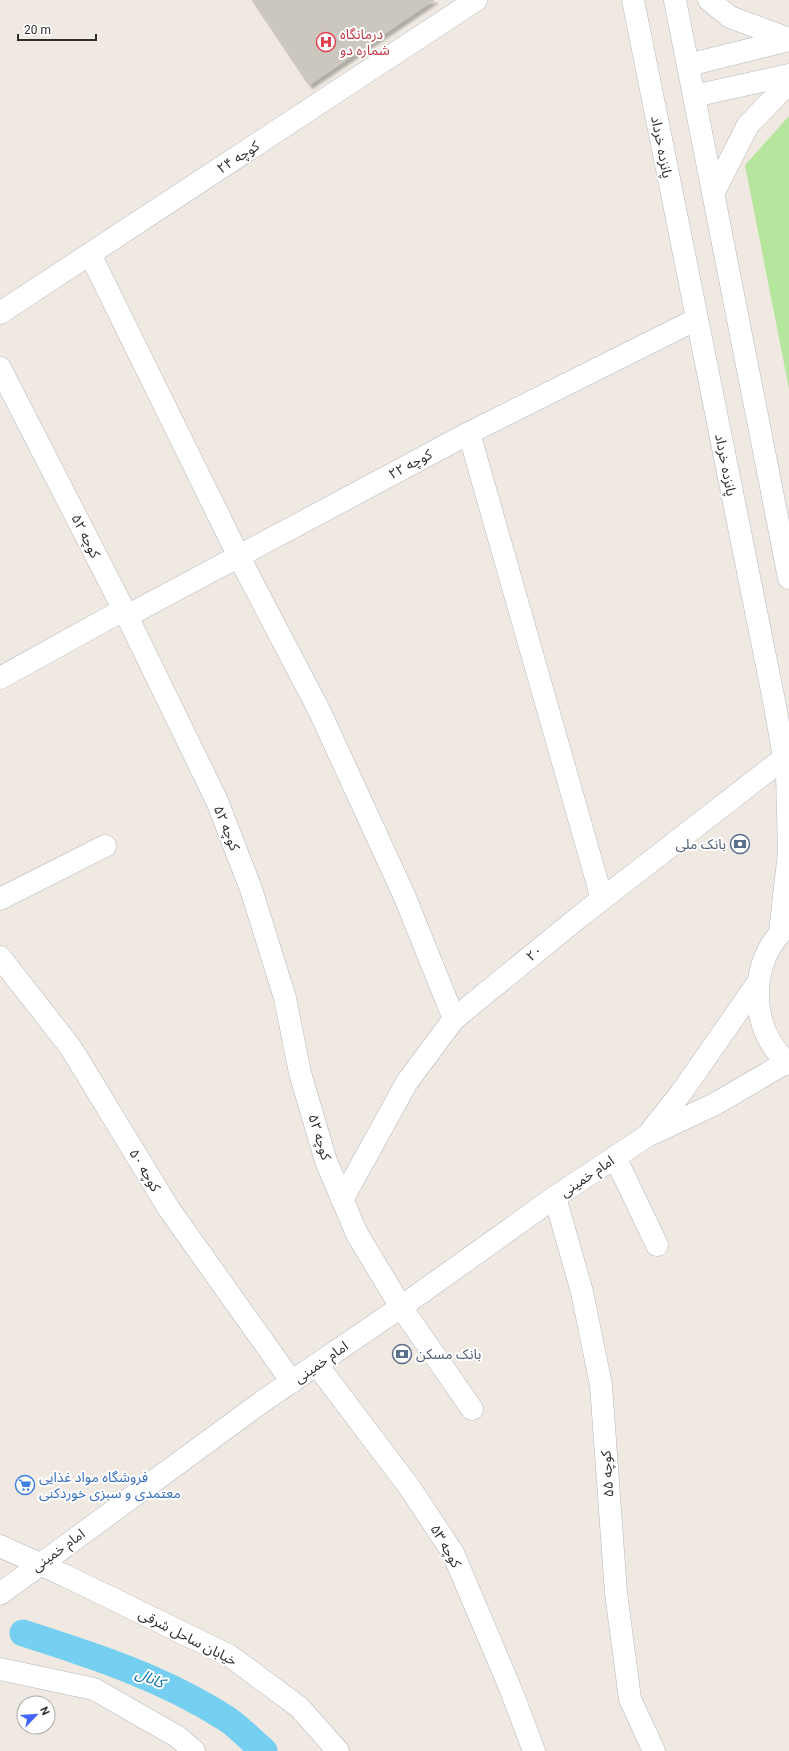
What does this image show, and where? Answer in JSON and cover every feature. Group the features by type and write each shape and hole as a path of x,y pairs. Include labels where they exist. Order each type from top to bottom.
{"street":[{"name":"کوچه ۲۴","path":"0,313 476,0"},
{"name":"پانزده خرداد","path":"633,0 775,706 787,775 789,852 785,928"},
{"path":"675,0 789,578"},
{"path":"709,0 730,17 789,40"},
{"path":"688,65 789,40"},
{"path":"694,96 789,74"},
{"path":"714,192 748,125 789,83"},
{"path":"90,254 238,557 319,710 404,895 454,1019"},
{"name":"کوچه ۲۲","path":"0,678 125,613 238,557 469,433 697,320"},
{"name":"کوچه ۵۲","path":"0,368 125,613 217,801 251,888 285,998 300,1073 326,1161 357,1234 401,1307 472,1409"},
{"path":"469,433 602,899"},
{"name":"۲۰","path":"342,1200 407,1082 454,1019 602,899 784,758"},
{"path":"0,899 105,846"},
{"path":"785,928 765,956 757,984 759,1013 766,1033 769,1040 788,1063"},
{"name":"کوچه ۵۰","path":"0,956 71,1048 169,1209 292,1382"},
{"name":"امام خمینی","path":"647,1136 681,1093 757,984"},
{"name":"امام خمینی","path":"8,1588 38,1564 246,1413 401,1307 555,1197 647,1136 715,1104 788,1063"},
{"path":"615,1157 657,1245"},
{"name":"کوچه ۵۵","path":"555,1197 582,1292 601,1385 616,1593 630,1699 654,1751"},
{"name":"کوچه ۵۳","path":"317,1365 410,1488 453,1553 511,1690 534,1751"},
{"name":"خیابان ساحل شرقی","path":"0,1546 66,1576 230,1656 299,1707 338,1751"},
{"path":"0,1669 94,1689 178,1738 194,1751"}],"green space":[{"path":"789,116 789,389 745,165"}],"building":[{"name":"درمانگاه شماره دو","path":"252,0 434,0 309,85"}],"waterway":[{"name":"کانال","path":"23,1633 128,1669 203,1704 237,1726 264,1751"}],"place":[{"name":"درمانگاه شماره دو","path":"326,42"},
{"name":"بانک ملی","path":"740,844"},
{"name":"بانک مسکن","path":"402,1354"},
{"name":"فروشگاه مواد غذایی معتمدی و سبزی خوردکنی","path":"25,1485"}]}
